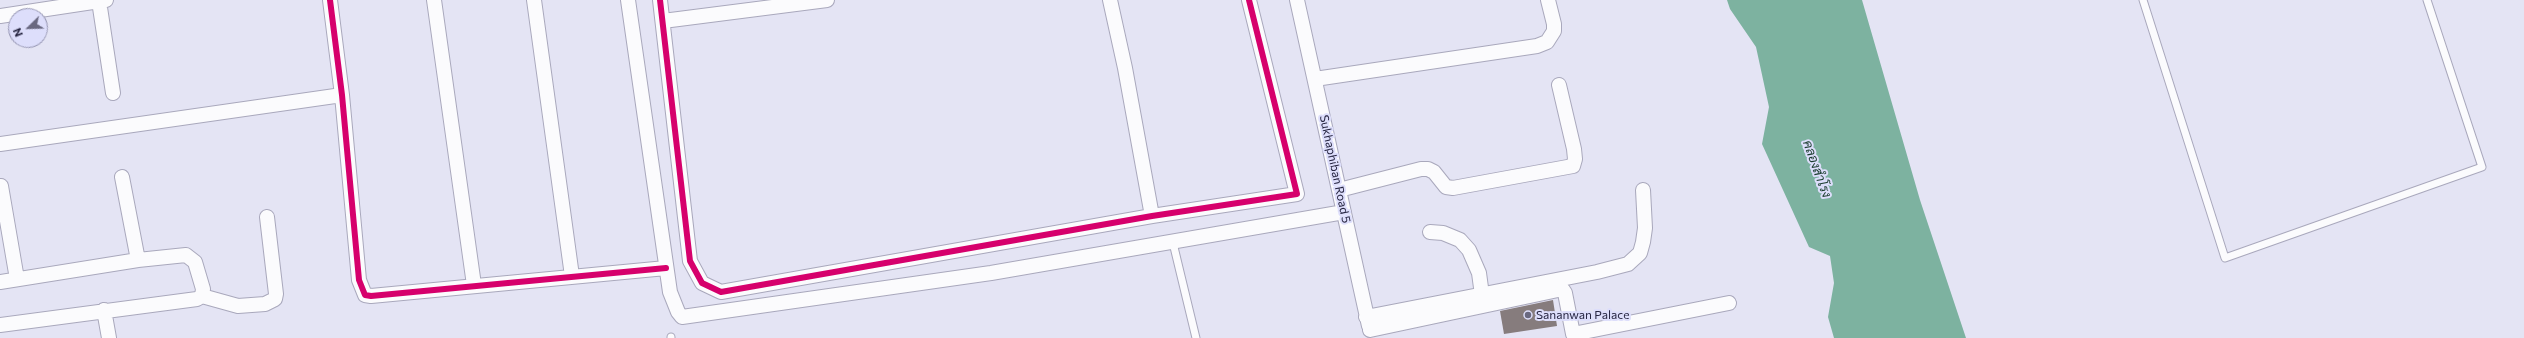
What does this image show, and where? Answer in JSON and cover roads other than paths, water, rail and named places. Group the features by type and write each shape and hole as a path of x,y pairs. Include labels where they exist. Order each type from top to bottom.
{"street":[{"path":"0,16 102,0 113,93"},
{"path":"330,0 342,95 359,280 365,295 371,296 474,285 666,268"},
{"path":"434,0 474,285"},
{"path":"534,0 572,276"},
{"path":"628,0 670,292 678,312 682,317 688,318 991,273 1344,212"},
{"path":"660,0 690,261 702,283 721,292 1152,216 1297,194 1249,0"},
{"path":"663,21 827,0"},
{"path":"1110,0 1125,68 1152,216"},
{"name":"Sukhaphiban Road 5","path":"1297,0 1369,328"},
{"path":"1315,79 1537,46 1546,42 1554,31 1554,24 1548,0"},
{"path":"1339,190 1421,169 1428,169 1446,187 1453,188 1572,166 1575,159 1574,149 1559,85"},
{"path":"0,144 342,95"},
{"path":"122,176 138,260"},
{"path":"1,186 17,279"},
{"path":"1369,328 1482,295 1597,272 1635,260 1640,253 1645,228 1643,190"},
{"path":"0,325 104,310 197,299 202,296 238,306 265,304 275,299 267,217"},
{"path":"1430,232 1443,233 1460,240 1478,267 1482,295"},
{"path":"0,282 138,260 186,256 191,257 195,262 203,289 202,296"},
{"path":"1369,328 1563,290 1573,336 1729,303"},
{"path":"104,310 109,338"}],"lane":[{"path":"2143,0 2225,258 2482,167 2427,0"},
{"path":"1174,247 1196,338"}],"water":[{"name":"คลองสำโรง","path":"1727,0 1862,0 1920,200 1966,338 1834,338 1828,317 1834,283 1830,256 1809,247 1762,144 1769,107 1756,47 1730,9"}],"place":[{"name":"Sananwan Palace","path":"1528,315"}]}
